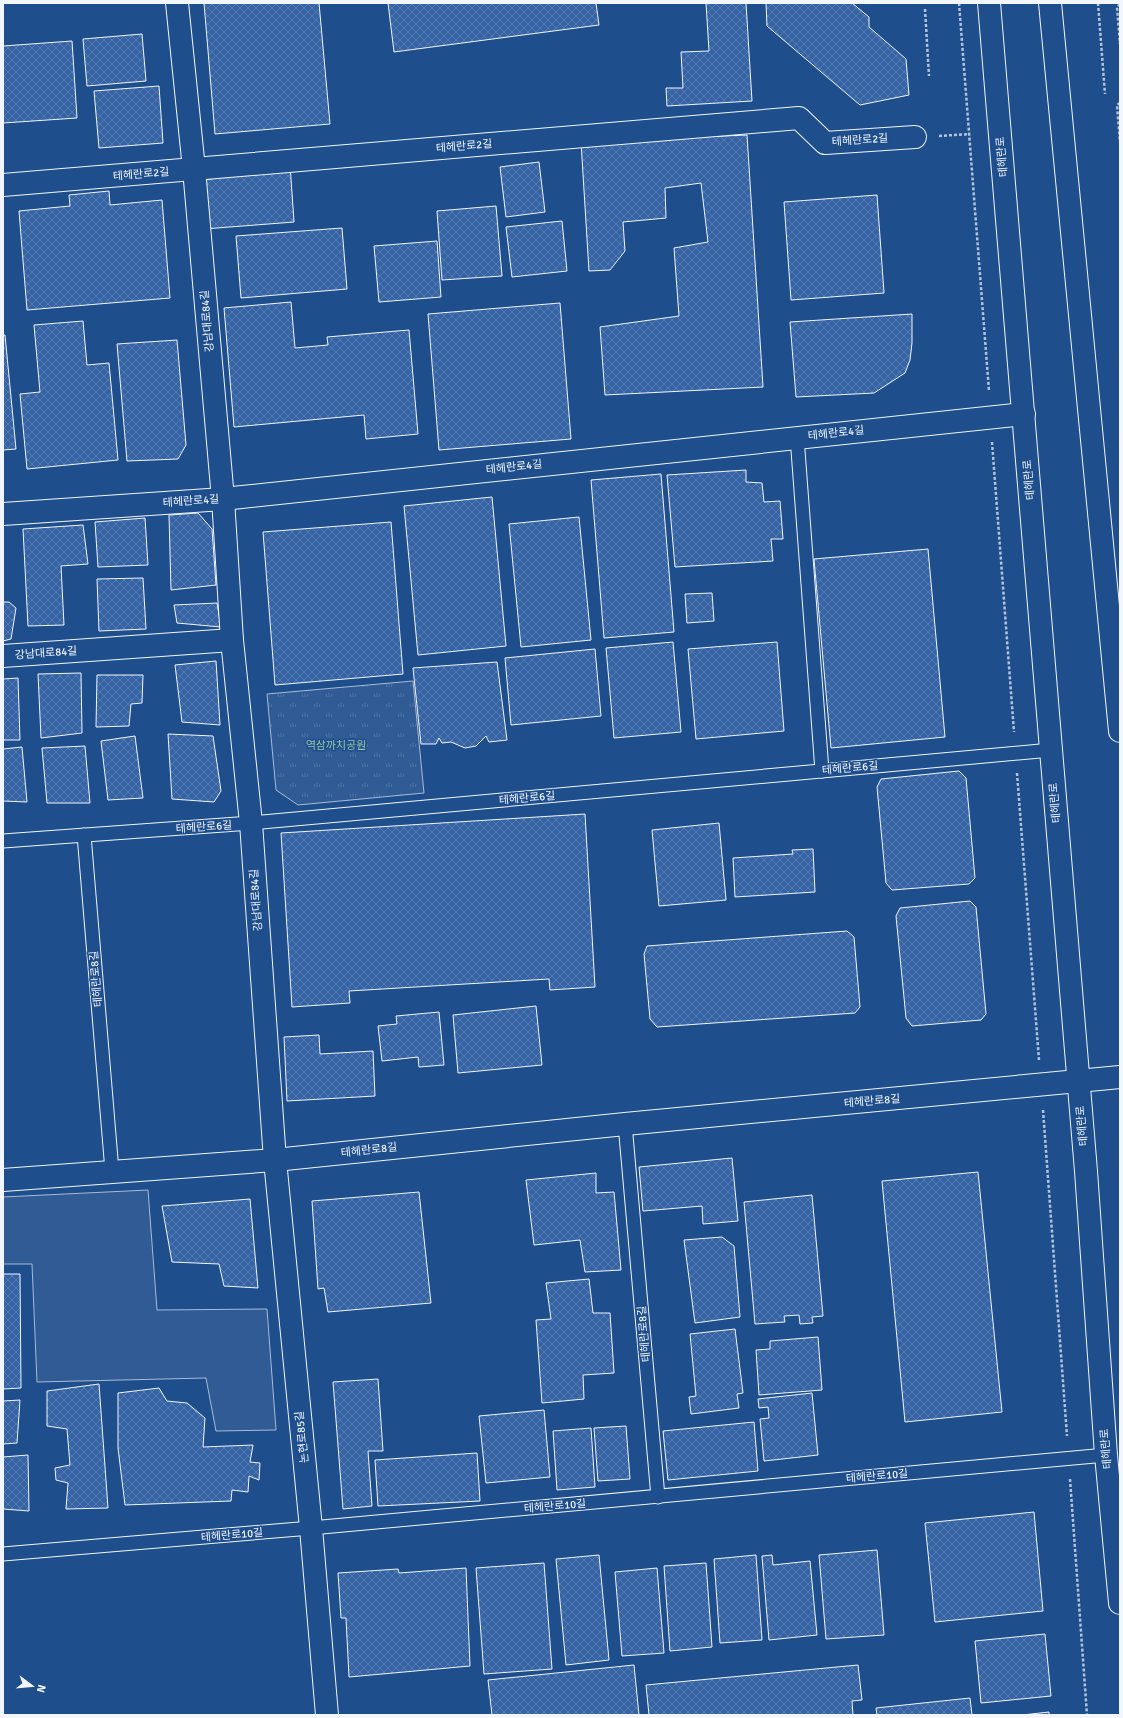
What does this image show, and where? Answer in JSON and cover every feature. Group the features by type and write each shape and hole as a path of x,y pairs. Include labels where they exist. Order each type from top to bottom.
{"street":[{"name":"강남대로84길","path":"177,3 194,169 223,499 232,640 251,823 275,1160"},
{"path":"971,3 990,11"},
{"path":"1050,3 1114,602 1120,731"},
{"path":"1055,60 1063,3"},
{"name":"테헤란로","path":"990,11 1086,1171 1106,1455 1120,1603"},
{"name":"테헤란로2길","path":"3,185 799,118 825,143 915,137"},
{"name":"테헤란로4길","path":"3,514 223,499 1024,414"},
{"name":"강남대로84길","path":"3,656 232,640"},
{"name":"테헤란로8길","path":"3,1180 112,1170 275,1160 625,1124 1120,1077"},
{"name":"논현로85길","path":"275,1160 311,1528 327,1715"}],"lane":[{"path":"797,437 822,770"},
{"name":"테헤란로6길","path":"3,841 251,823 1051,750"},
{"name":"테헤란로8길","path":"84,835 112,1170"},
{"name":"테헤란로8길","path":"625,1124 658,1497"},
{"name":"테헤란로10길","path":"3,1554 658,1497 1106,1455"}],"path":[{"path":"959,3 1087,1715"},
{"path":"1098,3 1106,94"},
{"path":"1120,4 1120,44"},
{"path":"925,9 929,76"},
{"path":"1120,103 1117,105 1120,142"},
{"path":"915,137 999,133"}],"green space":[{"name":"역삼까치공원","path":"413,681 424,793 298,805 276,790 267,694"}],"shaded area":[{"path":"148,1190 157,1310 267,1309 276,1430 216,1431 206,1378 37,1382 32,1264 3,1264 3,1197"}],"building":[{"path":"204,3 319,3 330,124 215,134"},
{"path":"388,3 596,3 599,25 394,52"},
{"path":"706,3 746,3 752,101 667,106 666,88 683,88 681,52 709,51"},
{"path":"766,3 852,3 869,17 869,27 906,59 909,95 860,105 767,26"},
{"path":"142,34 146,81 87,86 83,39"},
{"path":"72,41 77,118 3,123 3,46"},
{"path":"159,86 163,143 99,148 94,91"},
{"path":"747,135 763,387 605,395 600,327 679,316 674,248 708,242 701,183 665,188 666,218 623,222 625,251 610,270 589,271 581,142"},
{"path":"539,162 545,212 506,217 500,167"},
{"path":"290,164 294,222 204,229 200,180 211,179 210,174"},
{"path":"109,191 110,205 162,200 170,298 27,310 19,211 70,206 69,195"},
{"path":"877,195 884,293 791,300 784,202"},
{"path":"496,206 502,276 442,280 437,211"},
{"path":"562,221 567,271 512,277 506,227"},
{"path":"342,228 347,289 241,298 236,236"},
{"path":"437,241 441,297 379,302 374,246"},
{"path":"291,302 295,348 328,345 327,337 409,330 418,434 366,439 364,415 234,427 224,308"},
{"path":"560,303 571,439 439,450 428,314"},
{"path":"912,314 912,343 910,360 905,373 874,393 796,397 790,322"},
{"path":"83,321 87,365 109,363 118,460 27,469 20,394 40,392 34,325"},
{"path":"3,335 5,335 16,449 3,450"},
{"path":"177,340 186,445 178,459 127,461 117,344"},
{"path":"746,470 746,482 762,483 764,502 780,501 783,539 771,539 773,561 675,567 667,475"},
{"path":"661,474 674,632 604,638 591,480"},
{"path":"492,497 506,646 418,655 404,506"},
{"path":"198,513 212,529 216,585 171,590 169,515"},
{"path":"579,517 591,640 521,647 509,524"},
{"path":"145,518 148,565 98,567 95,522"},
{"path":"391,522 403,674 275,685 263,532"},
{"path":"83,525 88,564 61,566 64,625 28,626 23,529"},
{"path":"928,549 945,737 831,748 814,559"},
{"path":"143,578 146,629 99,631 97,579"},
{"path":"712,593 714,621 687,623 685,594"},
{"path":"3,602 9,602 16,608 11,639 3,641"},
{"path":"217,603 221,627 177,623 174,605"},
{"path":"673,642 681,732 614,738 606,648"},
{"path":"777,642 784,731 696,739 688,649"},
{"path":"595,649 601,716 511,725 505,658"},
{"path":"216,661 220,725 182,722 175,665"},
{"path":"497,662 507,740 489,742 486,736 476,746 465,748 451,742 442,743 439,738 436,744 421,744 413,668"},
{"path":"81,673 82,733 41,738 38,674"},
{"path":"97,675 143,675 142,703 131,704 129,726 96,727"},
{"path":"18,678 20,740 3,740 3,679"},
{"path":"168,734 213,736 221,791 214,802 172,799"},
{"path":"135,736 143,798 108,800 101,741"},
{"path":"85,746 90,803 47,803 42,748"},
{"path":"22,747 27,802 3,801 3,749"},
{"path":"959,771 966,778 975,878 969,884 892,890 886,883 877,787 881,779"},
{"path":"585,814 595,987 550,990 549,979 349,991 350,1003 292,1007 281,833"},
{"path":"719,823 726,900 659,906 652,830"},
{"path":"813,849 815,892 735,897 733,858 793,854 792,850"},
{"path":"970,901 976,907 986,1014 981,1020 912,1026 906,1018 896,916 900,908"},
{"path":"847,931 854,937 860,1007 855,1013 657,1027 650,1019 644,954 647,946"},
{"path":"536,1006 542,1065 458,1073 453,1015"},
{"path":"439,1012 444,1065 419,1067 418,1057 382,1061 378,1026 397,1024 396,1016"},
{"path":"319,1035 320,1054 373,1051 375,1096 287,1101 284,1037"},
{"path":"732,1158 738,1221 703,1224 702,1206 643,1211 639,1167"},
{"path":"978,1172 1002,1412 905,1422 882,1181"},
{"path":"596,1173 596,1193 614,1192 621,1270 585,1272 580,1240 534,1245 526,1180"},
{"path":"419,1192 431,1303 328,1312 324,1288 318,1289 312,1201"},
{"path":"812,1195 823,1316 812,1317 813,1323 800,1324 799,1315 784,1316 785,1322 755,1324 744,1202"},
{"path":"250,1199 258,1288 224,1286 219,1264 172,1262 162,1206"},
{"path":"722,1237 734,1246 740,1317 695,1323 684,1240"},
{"path":"3,1274 20,1274 21,1388 3,1389"},
{"path":"589,1279 593,1313 610,1313 614,1373 583,1375 584,1399 542,1403 536,1320 551,1319 546,1283"},
{"path":"735,1329 743,1393 737,1394 739,1408 691,1414 689,1397 696,1396 690,1334"},
{"path":"818,1337 822,1390 759,1395 756,1350 770,1349 770,1341"},
{"path":"378,1379 383,1451 368,1451 372,1506 343,1509 333,1382"},
{"path":"99,1384 108,1508 66,1509 68,1483 56,1480 55,1468 70,1465 67,1429 47,1426 47,1391"},
{"path":"159,1388 167,1401 187,1403 205,1418 203,1447 253,1445 250,1462 260,1463 259,1480 249,1476 248,1492 232,1490 231,1501 125,1505 118,1448 118,1393"},
{"path":"812,1393 818,1455 764,1461 760,1419 769,1418 768,1407 759,1408 758,1399"},
{"path":"20,1400 17,1443 3,1444 3,1401"},
{"path":"544,1410 550,1477 486,1483 479,1416"},
{"path":"754,1422 758,1471 668,1480 663,1431"},
{"path":"626,1426 630,1479 598,1481 594,1428"},
{"path":"591,1428 595,1487 557,1490 553,1431"},
{"path":"477,1453 480,1501 378,1506 375,1460"},
{"path":"28,1455 29,1511 3,1509 3,1457"},
{"path":"1034,1512 1043,1611 935,1622 925,1523"},
{"path":"877,1550 884,1635 826,1639 819,1555"},
{"path":"599,1555 609,1660 566,1665 556,1559"},
{"path":"756,1555 762,1640 720,1643 714,1559"},
{"path":"772,1555 773,1565 810,1561 817,1635 769,1640 762,1556"},
{"path":"544,1563 552,1669 484,1674 476,1568"},
{"path":"706,1563 712,1647 670,1651 664,1566"},
{"path":"466,1568 470,1666 349,1677 346,1618 341,1618 338,1573 398,1569 399,1573"},
{"path":"657,1568 664,1653 622,1656 615,1572"},
{"path":"1045,1634 1051,1696 981,1703 975,1641"},
{"path":"634,1665 639,1715 492,1715 488,1680"},
{"path":"858,1665 862,1700 852,1701 853,1715 649,1715 646,1685"},
{"path":"970,1698 972,1715 877,1715 876,1708"},
{"path":"1049,1712 1049,1715 1022,1715"}]}
